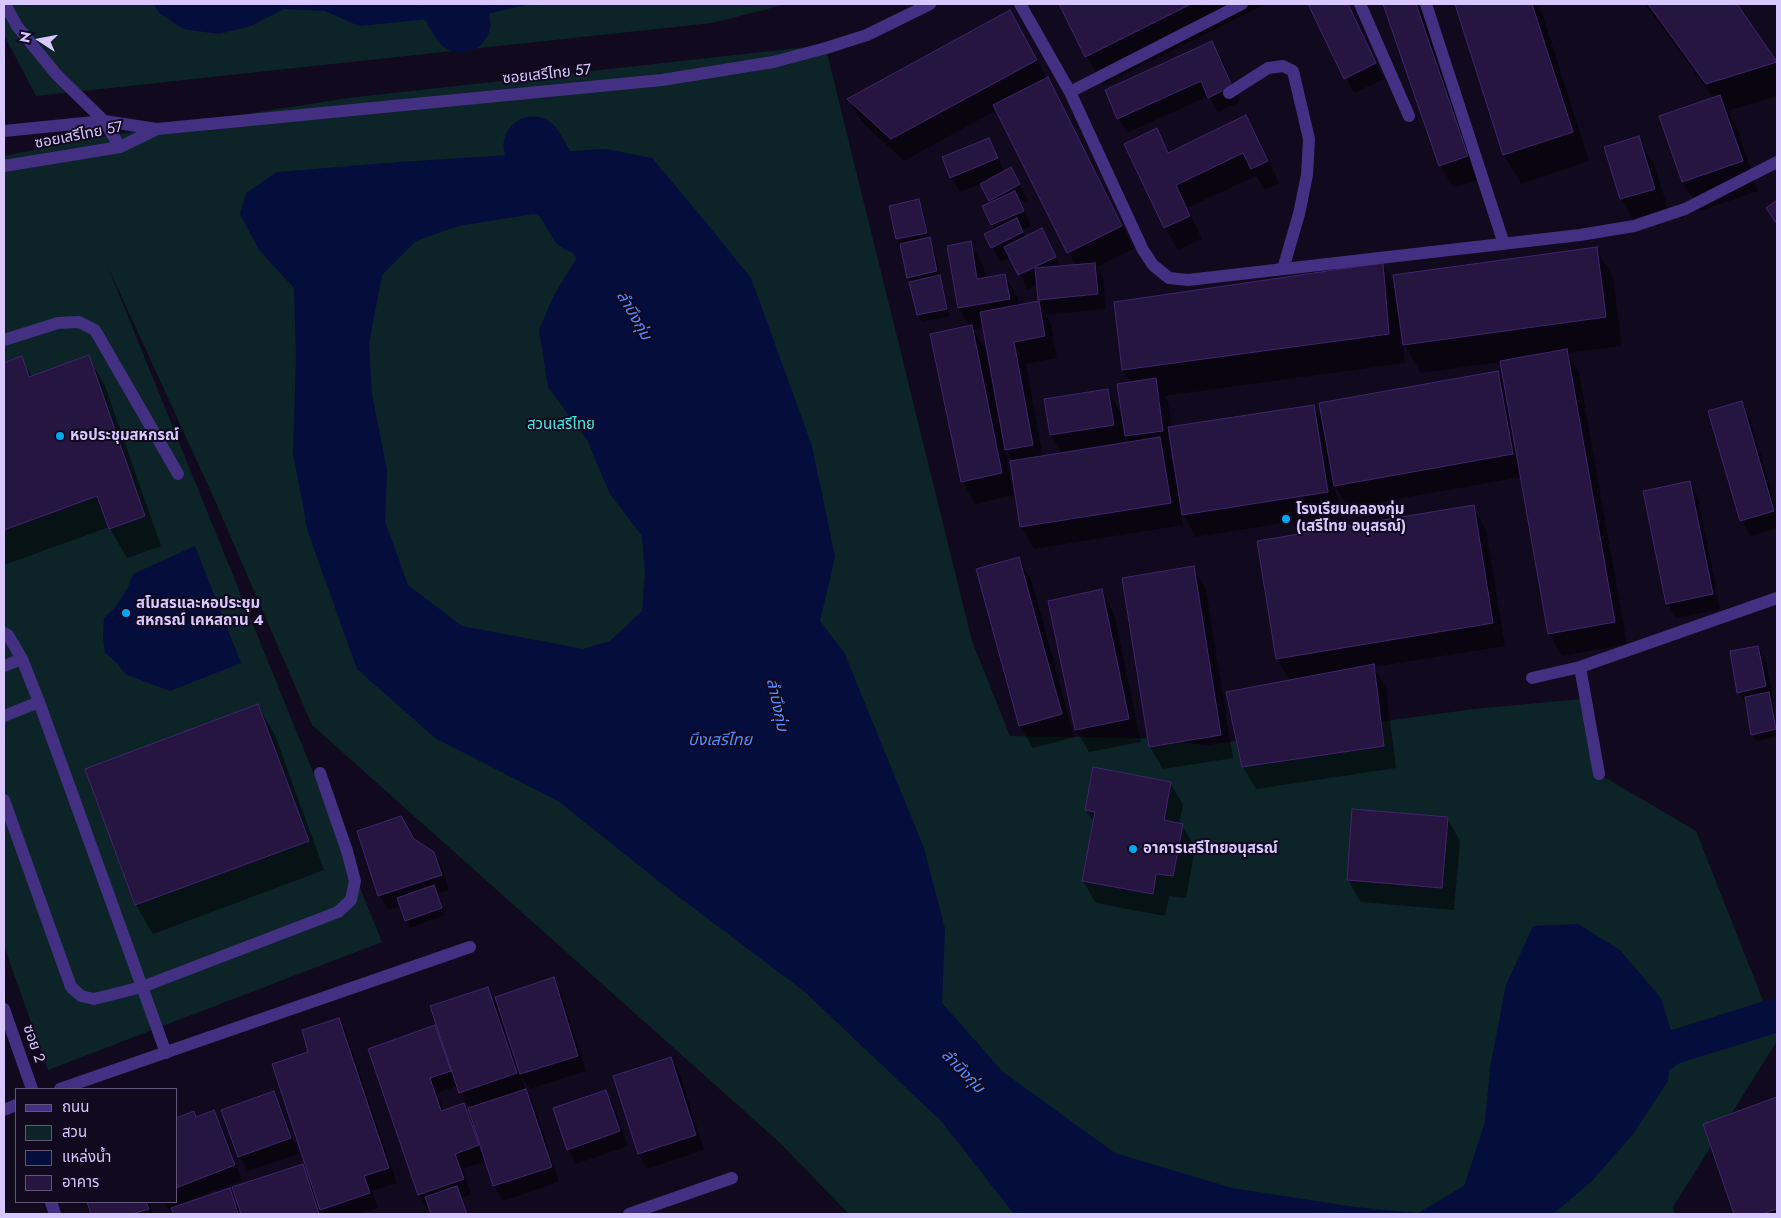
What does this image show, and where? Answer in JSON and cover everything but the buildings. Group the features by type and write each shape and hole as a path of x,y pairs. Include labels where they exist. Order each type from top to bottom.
{"street":[{"path":"5,4 17,26 56,74 104,121 120,148"},
{"name":"ซอยเสรีไทย 57","path":"4,131 104,121 157,129 662,80 773,62 826,48 867,35 930,4"},
{"path":"1020,4 1070,92 1143,250 1153,265 1169,278 1188,280 1504,244 1634,226 1685,209 1777,162"},
{"path":"1070,92 1242,4"},
{"path":"1360,4 1409,116"},
{"path":"1426,4 1504,244"},
{"path":"1229,93 1268,68 1283,66 1293,71 1309,139 1307,175 1299,214 1282,269"},
{"name":"ซอยเสรีไทย 57","path":"4,166 120,148 157,129"},
{"path":"4,340 58,323 79,322 95,330 178,474"},
{"path":"1532,678 1580,667 1777,598"},
{"path":"4,633 8,636 22,659 40,702 166,1053"},
{"path":"4,666 22,659"},
{"path":"1580,667 1599,774"},
{"path":"4,716 40,702"},
{"path":"4,800 71,987 81,996 94,999 142,987 338,912 351,900 355,881 320,773"},
{"path":"63,1088 470,947"},
{"name":"ซอย 2","path":"4,1009 32,1088"},
{"path":"629,1214 732,1178"}],"green space":[{"path":"4,4 787,4 712,23 36,96 4,35"},
{"name":"สวนเสรีไทย","path":"825,45 972,641 1010,736 1142,738 1207,745 1474,709 1582,699 1599,774 1696,831 1777,1036 1777,1041 1673,1207 1674,1214 849,1214 778,1141 312,725 213,496 107,265 382,942 48,1070 4,946 4,156 82,140 348,98"}],"water":[{"path":"154,4 529,4 491,13 359,26 325,11 284,9 251,26 219,34 183,29 159,13"},
{"name":"บึงเสรีไทย","path":"605,149 652,158 751,278 812,446 835,557 820,621 844,652 924,848 945,929 942,1003 1003,1072 1115,1153 1232,1188 1355,1207 1418,1213 1464,1186 1485,1122 1490,1068 1506,985 1533,926 1578,924 1620,950 1661,998 1672,1034 1668,1081 1633,1134 1592,1181 1553,1214 1014,1214 941,1121 805,992 671,891 558,801 435,738 357,669 308,532 293,453 296,357 294,288 259,250 240,214 246,193 277,172","holes":["534,214 559,224 576,259 553,297 539,330 548,387 587,440 610,494 642,536 645,574 642,611 610,641 583,649 462,626 408,585 385,521 387,470 372,394 369,344 382,275 416,241 458,226"]},
{"path":"195,546 241,663 170,691 125,674 117,663 105,653 103,637 104,618 116,606 128,587 133,574"}],"waterway":[{"name":"ลำบึงกุ่ม","path":"450,4 461,23"},
{"name":"ลำบึงกุ่ม","path":"533,146 578,223"},
{"path":"1634,1075 1671,1048 1777,1015"}],"place":[{"name":"หอประชุมสหกรณ์","path":"60,436"},
{"name":"โรงเรียนคลองกุ่ม (เสรีไทย อนุสรณ์)","path":"1286,519"},
{"name":"สโมสรและหอประชุม สหกรณ์ เคหสถาน 4","path":"126,613"},
{"name":"อาคารเสรีไทยอนุสรณ์","path":"1133,849"}]}
